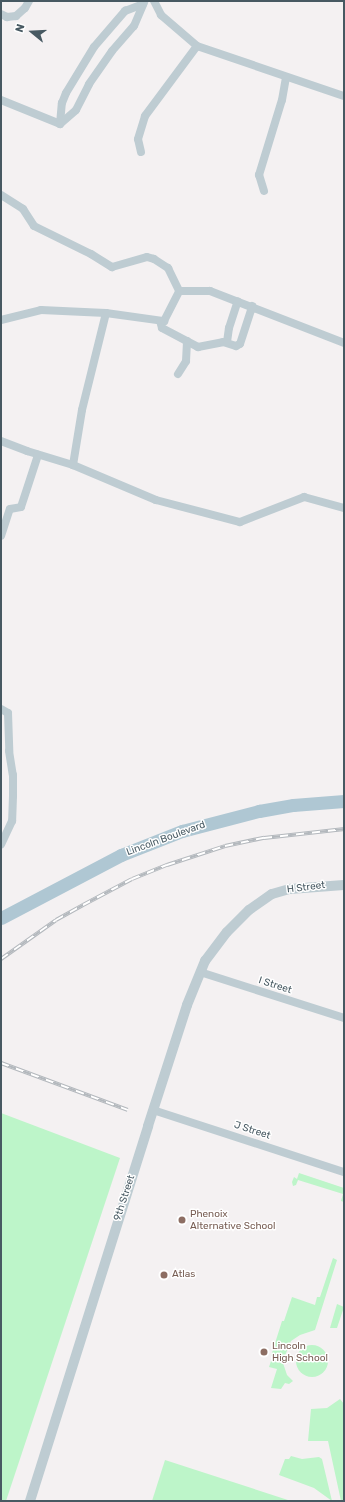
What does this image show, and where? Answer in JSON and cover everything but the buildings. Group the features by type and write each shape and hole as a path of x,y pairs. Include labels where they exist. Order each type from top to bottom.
{"main road":[{"name":"Lincoln Boulevard","path":"1,918 121,855 182,831 259,811 292,805 344,801"}],"street":[{"path":"1,14 16,16 25,8 29,1"},
{"path":"154,1 161,15 197,46 344,96"},
{"path":"60,124 76,110 89,84 112,51 134,26 144,2"},
{"path":"60,124 62,103 74,78 91,52 111,26 125,11 144,2"},
{"path":"141,152 138,139 145,116 197,46"},
{"path":"264,191 259,175 282,100 286,77"},
{"path":"1,100 60,124"},
{"path":"2,199 23,209 34,226 91,254 112,267 147,257 154,259 168,268 179,291"},
{"path":"179,291 210,290 344,343"},
{"path":"1,320 41,310 106,313 164,322 179,291"},
{"path":"227,342 229,328 238,301"},
{"path":"160,321 162,328 198,347 227,342 236,346 240,344 252,306"},
{"path":"73,465 82,410 106,313"},
{"path":"178,374 186,361 187,341"},
{"path":"1,441 38,455 73,465 156,500 240,522 304,497 344,508"},
{"path":"1,536 10,509 21,507 38,455"},
{"path":"1,709 8,713 9,751 13,775 12,821 1,844"},
{"name":"H Street","path":"249,910 272,894 290,889 344,885"},
{"name":"9th Street","path":"30,1501 153,1110 200,972 214,947 249,910"},
{"name":"I Street","path":"200,972 344,1018"},
{"name":"J Street","path":"153,1110 344,1172"}],"green space":[{"path":"1,1113 120,1158 6,1501 1,1501"},
{"path":"299,1173 344,1188 344,1202 341,1201 343,1194 298,1180 296,1185 293,1186 292,1182 294,1177 297,1179"},
{"path":"333,1258 337,1260 315,1330 300,1335 291,1341 284,1358 271,1356 282,1321 284,1321 292,1297 315,1305 317,1297 320,1297"},
{"path":"337,1304 344,1307 337,1328 330,1328"},
{"path":"309,1345 315,1345 325,1352 328,1361 327,1367 321,1374 315,1377 309,1377 299,1370 296,1364 296,1358 303,1348"},
{"path":"271,1361 283,1363 287,1375 293,1381 289,1384 285,1383 281,1389 271,1388 277,1369 269,1367"},
{"path":"340,1399 344,1404 344,1501 341,1501 328,1441 308,1441 311,1409 327,1408"},
{"path":"291,1456 302,1459 319,1457 322,1459 332,1501 314,1488 279,1475 285,1459 289,1459"},
{"path":"165,1460 291,1501 152,1501"}],"railway":[{"path":"1,959 56,920 132,879 167,865 225,846 264,838 344,829"},
{"path":"1,1063 128,1110"}],"place":[{"name":"Phenoix Alternative School","path":"182,1220"},
{"name":"Atlas","path":"164,1275"},
{"name":"Lincoln High School","path":"264,1352"}]}
